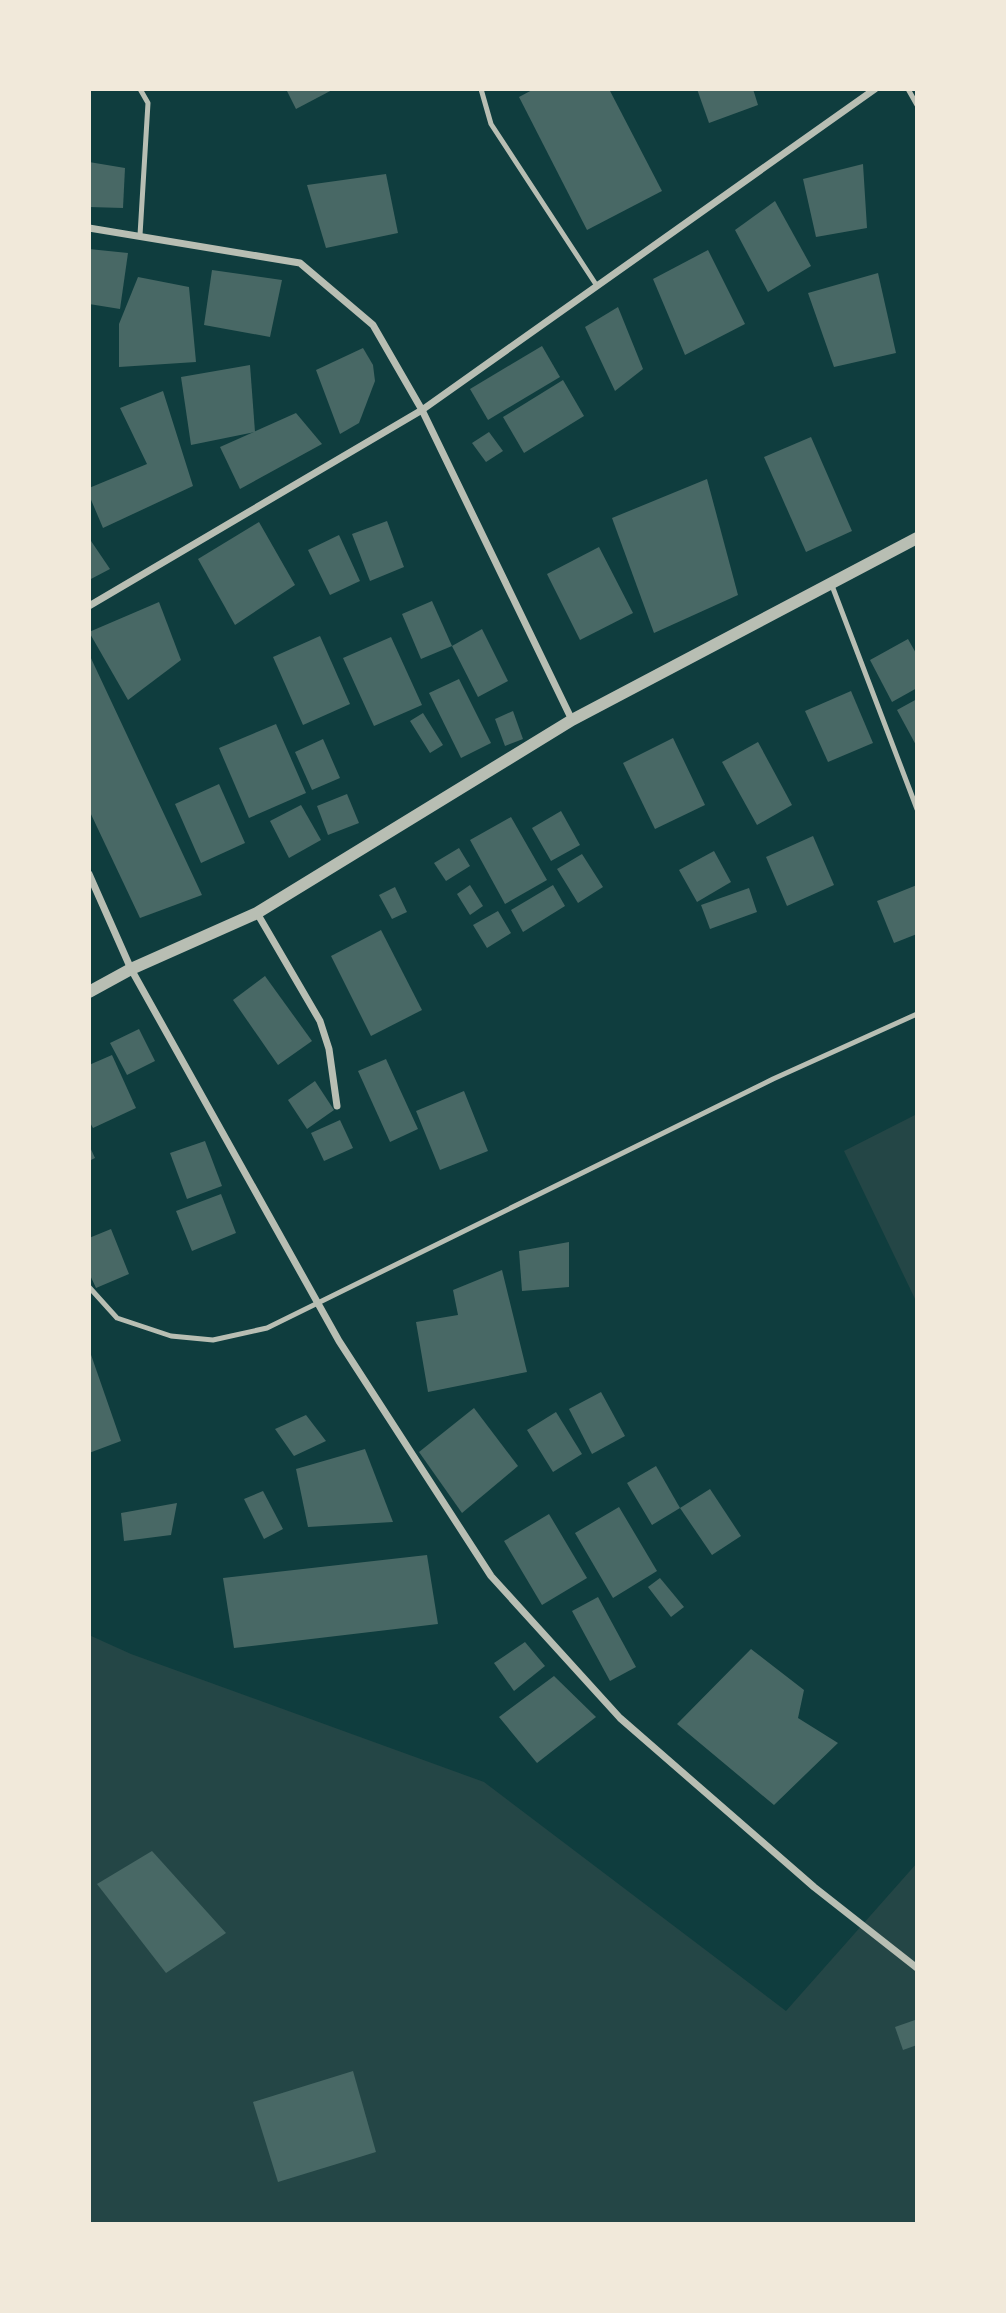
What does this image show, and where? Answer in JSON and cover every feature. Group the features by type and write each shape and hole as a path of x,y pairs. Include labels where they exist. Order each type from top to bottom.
{"street":[{"path":"89,606 422,410 875,89"},
{"path":"89,228 300,262 373,325 422,410 572,720"},
{"path":"89,992 131,969 257,913 572,720 917,538"},
{"path":"89,874 131,969 340,1341 491,1576 620,1718 814,1887 917,1968"},
{"path":"257,913 320,1021 329,1049 337,1106"}],"lane":[{"path":"140,89 148,103 140,235"},
{"path":"481,89 491,124 597,286"},
{"path":"908,89 917,105"},
{"path":"831,583 917,809"},
{"path":"89,1287 117,1318 171,1336 213,1340 268,1328 773,1079 917,1014"}],"shaded area":[{"path":"917,1114 917,1303 844,1151"},
{"path":"89,1635 131,1654 484,1782 786,2011 917,1863 917,2224 89,2224"}],"building":[{"path":"286,89 334,89 296,109"},
{"path":"534,89 609,89 662,191 587,230 519,97"},
{"path":"697,89 753,89 758,105 709,123"},
{"path":"89,162 125,168 123,208 89,207"},
{"path":"863,164 867,228 816,237 803,179"},
{"path":"386,174 398,233 326,248 307,185"},
{"path":"775,201 811,266 768,292 735,230"},
{"path":"89,249 128,253 120,309 89,304"},
{"path":"708,250 745,324 685,355 653,279"},
{"path":"212,270 282,280 270,337 204,325"},
{"path":"878,273 896,353 834,367 808,293"},
{"path":"138,277 189,287 196,362 119,367 119,324"},
{"path":"618,307 643,369 615,391 585,327"},
{"path":"542,346 560,377 488,420 470,389"},
{"path":"363,348 373,365 375,381 359,423 340,434 316,370"},
{"path":"250,365 255,432 191,445 181,377"},
{"path":"563,380 584,416 524,453 503,417"},
{"path":"163,391 193,486 103,528 89,495 89,488 147,464 120,408"},
{"path":"296,413 322,444 240,489 220,447"},
{"path":"489,432 503,451 486,462 472,443"},
{"path":"811,437 852,531 806,552 764,457"},
{"path":"707,479 738,595 654,633 612,518"},
{"path":"387,521 404,567 370,581 352,534"},
{"path":"259,522 295,585 235,625 198,559"},
{"path":"339,535 360,581 330,595 308,550"},
{"path":"89,538 110,569 89,580"},
{"path":"599,547 633,613 580,640 547,574"},
{"path":"432,601 452,646 421,659 402,614"},
{"path":"159,602 181,660 128,700 89,632"},
{"path":"482,629 508,681 478,697 452,646"},
{"path":"320,636 350,704 303,725 273,657"},
{"path":"391,637 422,705 374,726 343,658"},
{"path":"908,639 917,655 917,688 892,702 870,660"},
{"path":"89,654 202,895 140,918 89,810"},
{"path":"459,679 491,743 461,758 429,693"},
{"path":"851,691 873,743 828,762 805,711"},
{"path":"917,699 917,747 897,710"},
{"path":"513,711 523,739 505,746 495,719"},
{"path":"423,713 443,745 430,753 410,721"},
{"path":"276,724 306,793 249,818 219,748"},
{"path":"673,738 705,805 655,829 623,763"},
{"path":"323,739 340,778 312,790 295,752"},
{"path":"758,742 792,805 757,825 722,762"},
{"path":"219,784 245,843 201,863 175,804"},
{"path":"347,794 359,823 328,835 317,806"},
{"path":"301,805 321,840 289,858 270,821"},
{"path":"561,811 580,845 551,861 532,828"},
{"path":"511,817 547,880 505,904 470,840"},
{"path":"813,836 834,885 787,906 766,857"},
{"path":"459,848 470,866 446,881 434,863"},
{"path":"714,851 731,882 697,902 679,870"},
{"path":"582,854 603,887 578,903 557,869"},
{"path":"470,885 483,906 470,915 457,894"},
{"path":"553,885 565,906 523,932 511,910"},
{"path":"917,885 917,934 894,943 877,901"},
{"path":"395,887 407,912 392,919 379,895"},
{"path":"749,888 757,912 710,929 701,905"},
{"path":"498,911 511,933 487,948 473,925"},
{"path":"381,930 422,1010 371,1036 331,956"},
{"path":"265,976 312,1041 278,1065 233,1000"},
{"path":"139,1029 155,1061 127,1075 110,1043"},
{"path":"112,1055 136,1108 93,1128 89,1121 89,1065"},
{"path":"386,1059 418,1129 390,1142 358,1071"},
{"path":"315,1081 334,1110 307,1129 288,1100"},
{"path":"464,1091 488,1151 440,1170 416,1111"},
{"path":"340,1120 353,1148 324,1161 311,1133"},
{"path":"205,1141 222,1186 187,1199 170,1153"},
{"path":"89,1145 95,1158 89,1161"},
{"path":"221,1194 236,1233 192,1251 176,1211"},
{"path":"111,1229 129,1274 96,1288 89,1273 89,1238"},
{"path":"569,1242 569,1287 522,1291 519,1251"},
{"path":"502,1270 527,1372 428,1392 416,1322 458,1315 453,1290"},
{"path":"89,1349 121,1441 89,1453"},
{"path":"601,1392 625,1436 592,1454 569,1409"},
{"path":"474,1408 518,1466 462,1513 419,1452"},
{"path":"556,1412 582,1454 553,1472 527,1430"},
{"path":"306,1415 326,1441 294,1456 275,1429"},
{"path":"365,1449 393,1522 308,1527 296,1469"},
{"path":"656,1466 680,1508 652,1525 627,1483"},
{"path":"710,1489 741,1536 712,1555 680,1508"},
{"path":"263,1491 283,1529 264,1539 244,1499"},
{"path":"177,1503 171,1535 124,1541 121,1513"},
{"path":"619,1507 657,1571 613,1598 575,1533"},
{"path":"549,1514 587,1578 542,1605 504,1541"},
{"path":"427,1555 438,1624 234,1648 223,1578"},
{"path":"660,1578 684,1607 671,1617 648,1587"},
{"path":"598,1597 636,1667 610,1681 572,1611"},
{"path":"525,1642 545,1666 514,1691 494,1663"},
{"path":"751,1649 804,1690 798,1718 838,1743 774,1805 677,1724"},
{"path":"554,1676 596,1717 537,1763 499,1717"},
{"path":"152,1851 226,1933 166,1973 97,1884"},
{"path":"915,2020 917,2045 903,2050 895,2027"},
{"path":"353,2071 376,2152 278,2182 253,2102"}]}
